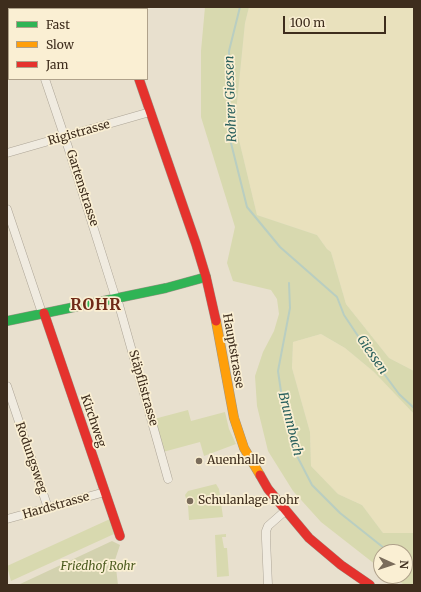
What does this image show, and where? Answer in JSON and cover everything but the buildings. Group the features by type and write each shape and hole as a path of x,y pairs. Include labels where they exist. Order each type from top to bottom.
{"main road":[{"name":"Hauptstrasse","path":"139,80 206,277 213,306 231,406 244,448 268,489 309,538 341,565 370,585"},
{"path":"7,320 181,285 206,277"},
{"name":"Kirchweg","path":"43,313 120,536"}],"street":[{"name":"Gartenstrasse","path":"45,80 117,298"},
{"name":"Rigistrasse","path":"7,153 150,112"},
{"path":"7,209 11,232 43,313"},
{"name":"Stäpflistrasse","path":"117,298 168,478"},
{"name":"Rodungsweg","path":"7,386 48,508"},
{"name":"Hardstrasse","path":"7,519 105,492"},
{"path":"268,585 266,531 268,526 285,510"}],"shaded area":[{"path":"249,7 414,7 414,371 389,358 346,304 331,252 317,235 257,215 235,123 245,23"},
{"path":"321,334 345,348 374,372 414,414 414,533 383,533 362,505 338,494 311,466 310,432 292,368 293,342"}],"green space":[{"path":"205,7 249,7 245,23 235,123 257,215 317,235 331,252 346,304 389,358 414,371 414,414 374,372 345,348 321,334 293,342 292,368 310,432 311,466 338,494 362,505 383,533 414,533 414,585 403,584 413,584 413,544 373,544 373,563 321,522 293,491 268,451 257,406 255,376 263,352 274,331 279,314 277,299 271,290 233,281 227,263 235,227 201,117 201,51"},
{"path":"188,410 191,421 225,412 229,429 236,444 204,456 200,442 163,452 154,419"},
{"path":"216,484 219,489 223,517 189,520 188,505 185,495 188,491"},
{"path":"110,519 114,534 11,581 7,566"},
{"path":"226,534 226,537 222,537 224,548 227,548 229,576 217,577 215,535"},
{"name":"Friedhof Rohr","path":"112,541 120,545 115,560 118,585 18,585"}],"waterway":[{"name":"Rohrer Giessen","path":"240,7 229,51 230,139 247,207 280,247 337,297 344,315 376,363 399,394 414,408"},
{"name":"Brunnbach","path":"289,283 290,308 278,371 284,412 297,456 312,485 340,513 379,544"}],"traffic: fast":[{"path":"7,321 166,288 206,277"}],"traffic: slow":[{"path":"216,321 234,418 244,448 260,475"}],"traffic: jam":[{"path":"139,80 196,244 206,277 216,321"},
{"path":"44,313 120,536"},
{"path":"260,475 268,489 309,538 341,565 370,585"}],"place":[{"name":"Auenhalle","path":"199,461"},
{"name":"Schulanlage Rohr","path":"190,501"}],"district":[{"name":"ROHR","path":"96,305"}],"water label":[{"name":"Giessen","path":"372,355"}]}
